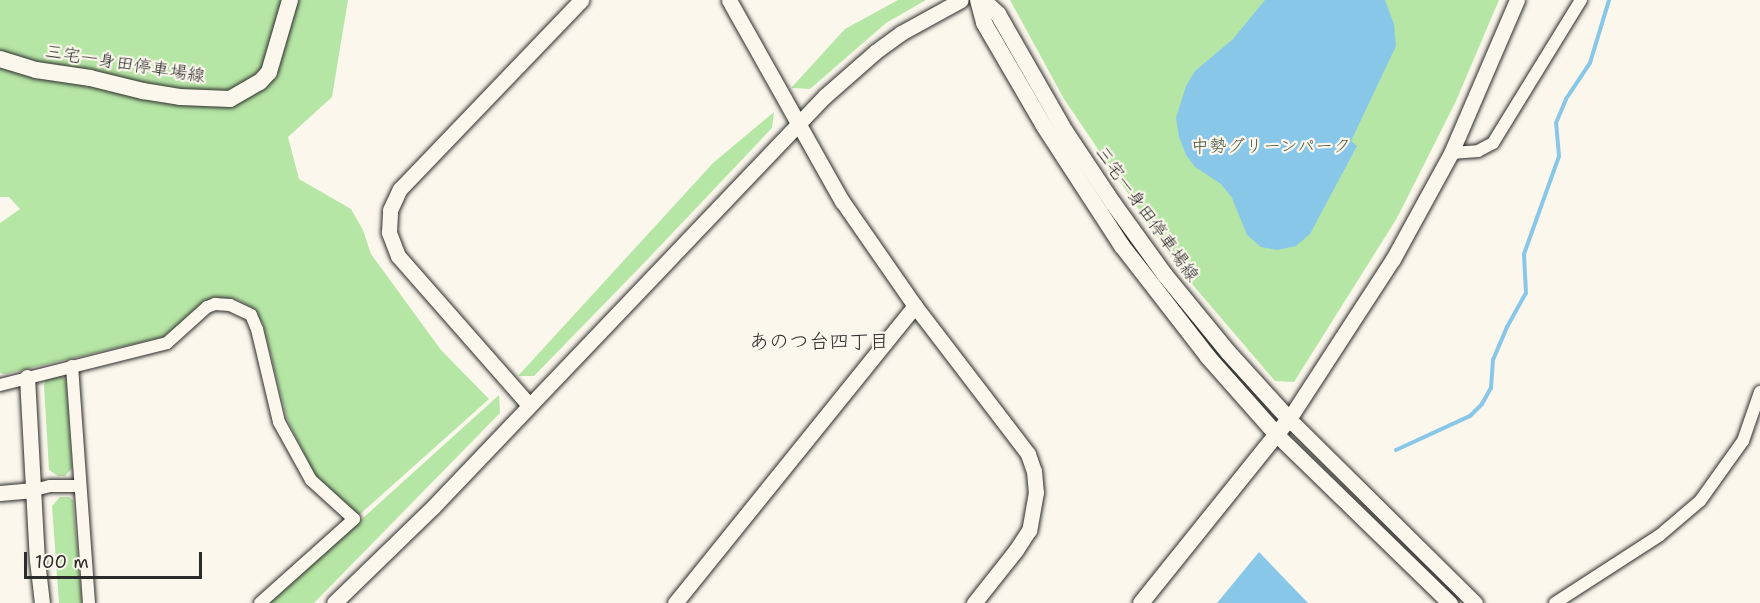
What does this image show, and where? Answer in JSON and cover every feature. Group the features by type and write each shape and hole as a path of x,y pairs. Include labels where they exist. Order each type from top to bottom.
{"main road":[{"name":"三宅一身田停車場線","path":"0,59 36,70 90,78 143,91 180,97 230,99 260,82 269,72 290,0"},
{"name":"三宅一身田停車場線","path":"978,0 984,23 1044,126 1122,246 1208,357 1277,435"},
{"name":"三宅一身田停車場線","path":"983,0 998,14 1065,131 1132,230 1228,352 1289,419"},
{"path":"1141,603 1289,419"}],"street":[{"path":"528,405 398,256 389,232 390,210 400,189 581,0"},
{"path":"729,0 842,201 915,306 1022,445 1034,471 1036,505 1029,530 974,603"},
{"path":"334,603 433,507 798,125 875,52 926,18 961,0"},
{"path":"1475,603 1289,419 1393,259 1451,153 1517,0"},
{"path":"1451,153 1478,151 1493,143 1581,0"},
{"path":"0,385 167,343 207,307 215,304 230,304 251,315 257,329 279,422 311,480 354,519 260,603"},
{"path":"675,603 915,306"},
{"path":"72,366 89,603"},
{"path":"27,377 37,560 42,603"},
{"path":"1555,603 1660,535 1700,501 1743,441 1760,392"},
{"path":"1277,435 1450,603"},
{"path":"0,493 50,486 79,486"}],"green space":[{"path":"0,0 348,0 332,97 288,137 299,179 351,209 363,230 371,254 441,350 489,399 358,516 316,478 287,419 263,323 251,307 236,299 212,298 163,337 5,374 0,373 0,223 20,209 9,197 0,197"},
{"path":"898,0 926,0 886,23 810,89 791,88 845,29"},
{"name":"中勢グリーンパーク","path":"1010,0 1499,0 1456,101 1397,218 1294,382 1275,381 1180,270 1064,99"},
{"path":"774,112 772,128 645,262 534,376 518,376 713,163"},
{"path":"58,374 66,380 72,468 65,476 58,476 49,470 44,385 47,377"},
{"path":"499,395 500,413 314,603 269,603"},
{"path":"60,497 69,497 73,500 82,603 59,603 52,506"}],"water":[{"path":"1265,0 1385,0 1394,24 1396,46 1351,141 1357,146 1310,234 1296,246 1277,250 1261,247 1247,235 1232,198 1221,184 1195,167 1186,155 1179,137 1176,118 1186,86 1195,71 1233,39"},
{"path":"1259,552 1308,603 1217,603"}],"waterway":[{"path":"1396,450 1470,416 1482,404 1491,388 1493,360 1507,327 1526,293 1524,254 1559,156 1556,123 1566,99 1590,63 1609,0"}],"district":[{"name":"あのつ台四丁目","path":"819,341"}]}
